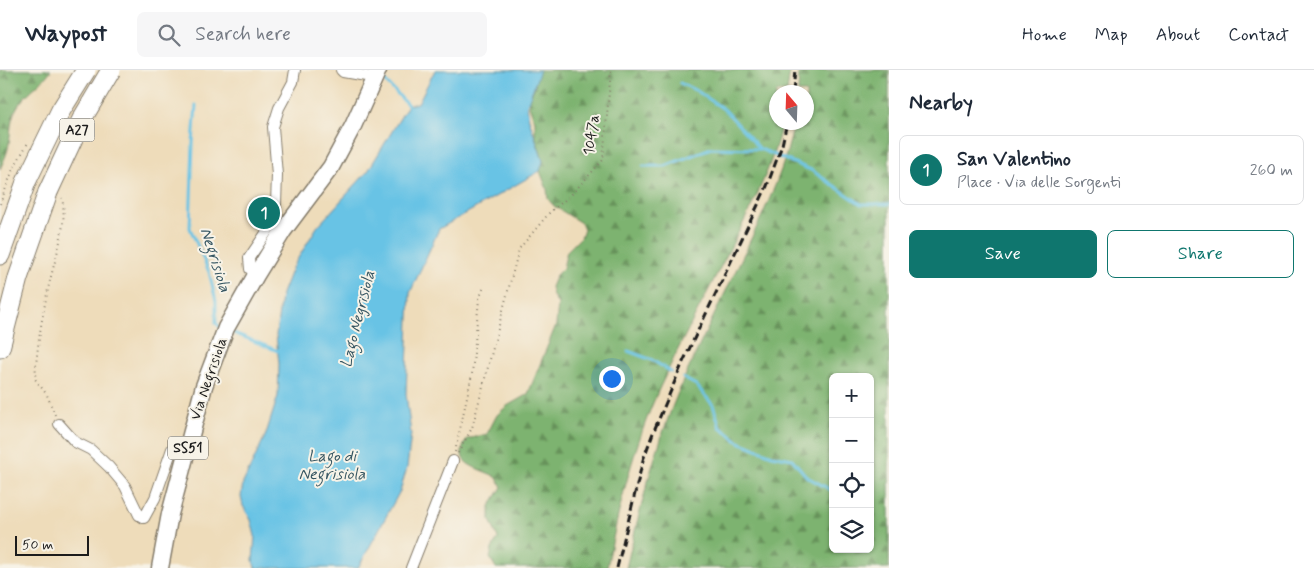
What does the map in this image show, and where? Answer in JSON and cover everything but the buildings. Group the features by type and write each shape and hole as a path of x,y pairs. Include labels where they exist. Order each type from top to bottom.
{"highway":[{"name":"A27","path":"0,255 26,182 62,110 86,70"},
{"name":"A27","path":"0,348 18,278 55,194 82,119 110,70"}],"main road":[{"name":"Via Negrisiola","path":"160,568 170,514 204,386 226,330 283,231 331,167 353,126 376,75"}],"street":[{"path":"256,275 250,269 249,258 273,224 276,204 277,174 273,127 279,108 293,82 295,70"},
{"path":"341,70 366,76 376,75"},
{"path":"59,424 75,442 91,450 109,467 125,486 138,515 144,518 155,498 172,449 178,446 188,446"},
{"path":"411,568 453,462"}],"path":[{"name":"1047a","path":"453,462 472,428 519,249 550,212 570,196 602,160 612,70"},
{"path":"55,194 64,210 59,244 40,331 35,379 47,395 59,424"},
{"path":"453,462 472,374 479,299 484,287"}],"green space":[{"path":"0,70 51,70 18,105 11,123 8,150 0,169"},
{"path":"536,70 790,70 788,85 769,85 769,130 780,130 768,169 749,212 669,368 642,431 622,499 607,568 496,568 490,558 498,538 490,520 490,506 502,487 496,477 468,464 462,457 467,439 487,434 497,415 507,406 528,394 556,325 558,304 553,296 551,287 556,275 563,268 567,251 581,237 584,230 581,223 554,206 548,199 547,189 540,171 543,161 535,135 535,121 529,106 530,96 535,87"},
{"path":"799,70 889,70 889,568 626,568 637,521 664,428 690,365 769,199 793,130 814,130 814,85 798,85"}],"water":[{"name":"Lago di Negrisiola","path":"435,70 540,70 527,105 529,119 543,161 540,171 439,229 410,293 406,394 411,434 407,468 400,491 358,568 255,568 253,560 255,536 251,520 243,506 241,497 243,483 266,434 278,396 279,364 276,335 281,296 292,268 317,227 368,171 408,105 418,103"}],"waterway":[{"path":"382,78 408,105"},
{"path":"680,83 697,91 725,110 760,149 811,170 861,204 889,204"},
{"name":"Negrisiola","path":"196,105 190,228 209,272 216,301 216,323 221,328"},
{"path":"643,166 665,166 711,148 759,149"},
{"name":"Negrisiola","path":"229,331 278,351"},
{"path":"628,351 652,360 671,372"},
{"path":"683,378 696,385 713,405 720,427 739,442 772,455 792,459 807,477 829,489"}],"railway":[{"path":"794,85 795,70"},
{"path":"617,568 643,460 653,433 683,362 767,186 782,145 785,130"}],"place":[{"name":"San Valentino","path":"264,213"}],"water label":[{"name":"Lago Negrisiola","path":"358,319"}]}
